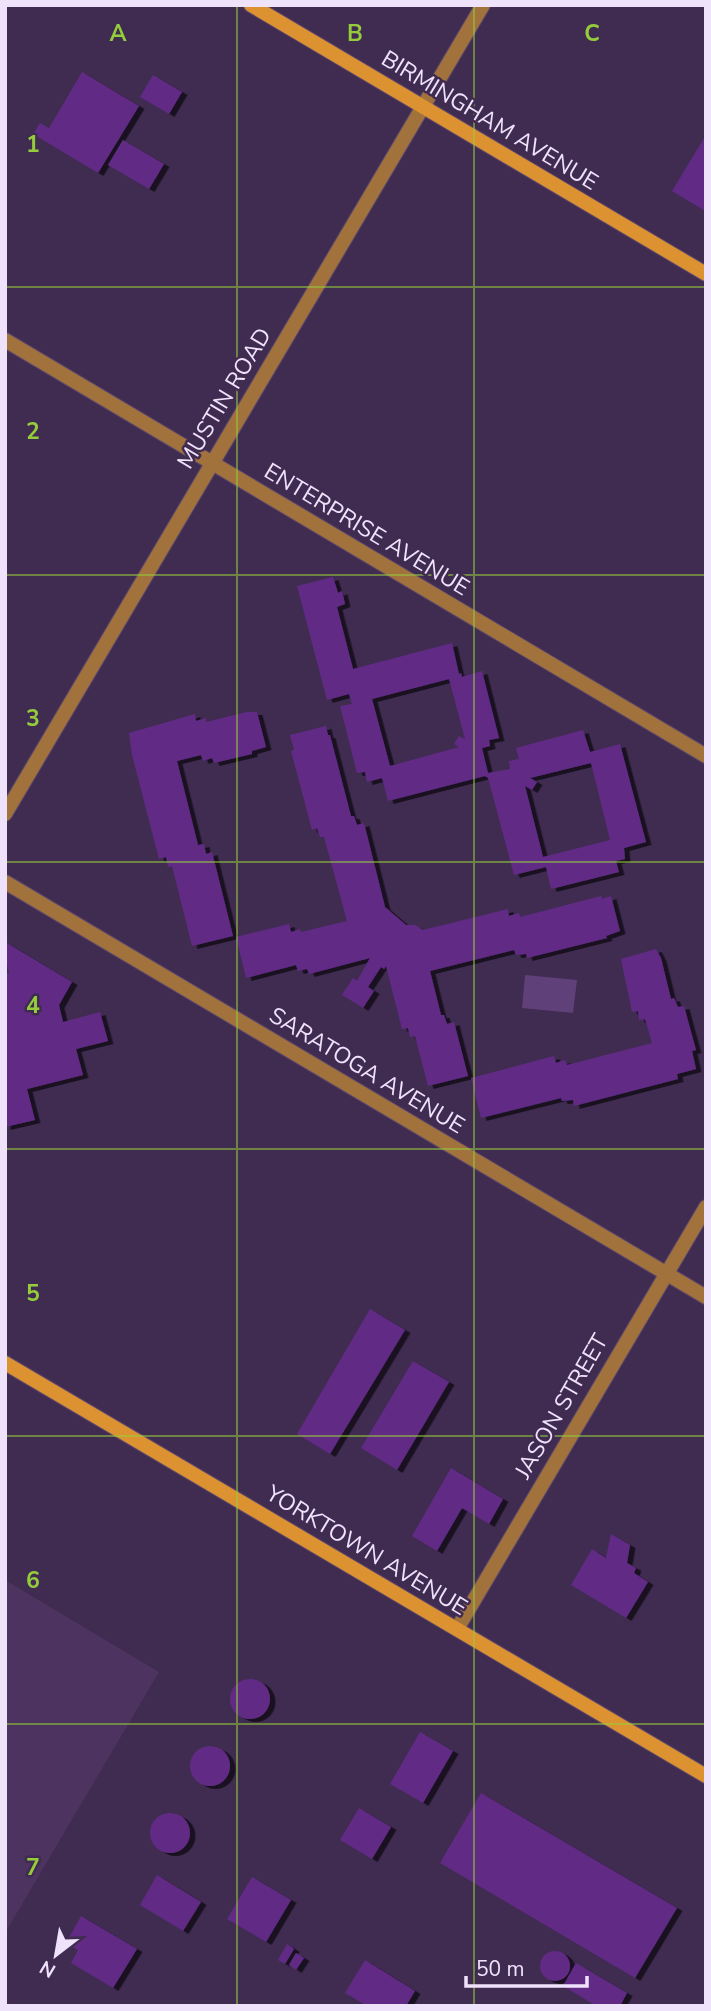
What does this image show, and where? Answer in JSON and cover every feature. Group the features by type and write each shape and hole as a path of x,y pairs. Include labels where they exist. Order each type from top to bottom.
{"main road":[{"name":"BIRMINGHAM AVENUE","path":"251,5 706,274"},
{"name":"YORKTOWN AVENUE","path":"5,1363 706,1776"}],"street":[{"name":"MUSTIN ROAD","path":"5,814 482,5"},
{"name":"ENTERPRISE AVENUE","path":"5,340 706,756"},
{"name":"SARATOGA AVENUE","path":"5,882 706,1297"},
{"name":"JASON STREET","path":"457,1629 706,1207"}],"shaded area":[{"path":"525,975 577,980 573,1013 522,1008"},
{"path":"5,1580 159,1672 5,1933"}],"building":[{"path":"82,72 139,106 98,173 33,134 40,123 49,128"},
{"path":"153,75 182,92 169,114 140,97"},
{"path":"706,135 706,210 705,211 672,191"},
{"path":"123,140 164,164 149,189 108,165"},
{"path":"333,577 338,593 342,591 345,604 337,607 353,669 452,643 462,677 482,671 499,738 489,740 490,746 482,748 488,773 510,769 509,761 519,759 516,748 583,730 590,752 620,744 646,842 624,848 625,859 616,861 619,872 551,889 546,867 514,875 488,778 485,776 388,801 382,778 367,782 365,772 357,773 340,706 352,704 349,694 327,700 297,586","holes":["449,679 465,739 459,736 454,744 459,747 390,766 372,699","591,763 610,840 543,857 525,786 532,790 537,782 530,778"]},
{"path":"257,712 266,747 252,751 252,754 214,763 212,758 203,761 201,755 177,761 198,845 204,844 206,854 212,852 233,936 192,946 172,866 168,867 166,857 159,859 132,755 129,733 195,714 196,721 206,718 206,722"},
{"path":"326,726 351,816 354,816 357,825 364,823 385,907 406,925 415,925 423,930 508,909 509,916 519,913 520,917 601,896 602,899 611,896 620,931 606,936 607,938 527,958 526,954 516,955 514,950 430,971 441,1015 444,1015 447,1024 454,1022 468,1076 428,1086 415,1036 410,1037 408,1028 402,1029 386,966 384,969 381,967 368,987 374,991 363,1008 342,995 353,978 357,981 370,958 309,974 307,969 298,971 296,965 246,978 236,937 289,924 291,932 300,929 301,932 347,921 324,837 320,837 317,828 312,830 291,751 294,750 290,735"},
{"path":"5,942 72,982 59,1005 63,1022 100,1012 108,1041 76,1049 83,1075 27,1089 35,1120 5,1127 5,974 9,973"},
{"path":"656,949 661,958 671,999 674,998 678,1007 684,1006 696,1050 692,1051 696,1069 677,1074 678,1079 574,1106 573,1100 562,1101 561,1098 481,1118 471,1078 554,1056 556,1063 565,1060 567,1065 652,1043 645,1019 639,1020 638,1011 632,1012 621,959"},
{"path":"370,1309 405,1330 330,1454 297,1434"},
{"path":"413,1361 449,1382 397,1470 361,1448"},
{"path":"451,1468 503,1499 489,1524 462,1508 437,1551 412,1536"},
{"path":"611,1534 630,1545 627,1563 636,1568 634,1573 648,1582 626,1618 571,1585 592,1549 606,1558"},
{"path":"250,1679 264,1685 270,1699 264,1713 250,1719 236,1713 230,1699 236,1685"},
{"path":"420,1732 453,1751 423,1803 390,1784"},
{"path":"210,1746 224,1752 230,1766 224,1780 210,1786 196,1780 190,1766 196,1752"},
{"path":"481,1793 677,1908 635,1978 440,1863"},
{"path":"359,1808 391,1827 372,1859 340,1840"},
{"path":"170,1813 184,1819 190,1833 184,1847 170,1853 156,1847 150,1833 156,1819"},
{"path":"157,1875 201,1902 183,1931 140,1905"},
{"path":"252,1877 291,1900 266,1942 227,1919"},
{"path":"81,1916 137,1949 113,1988 71,1963 78,1950 66,1943"},
{"path":"287,1944 294,1949 285,1964 278,1960"},
{"path":"555,1951 561,1952 569,1960 569,1972 561,1980 555,1981 549,1980 541,1972 540,1966 541,1960 549,1952"},
{"path":"296,1953 304,1958 296,1970 289,1965"},
{"path":"365,1960 415,1991 406,2006 367,2006 345,1993"},
{"path":"576,1963 627,1993 620,2006 596,2006 563,1986"}]}
